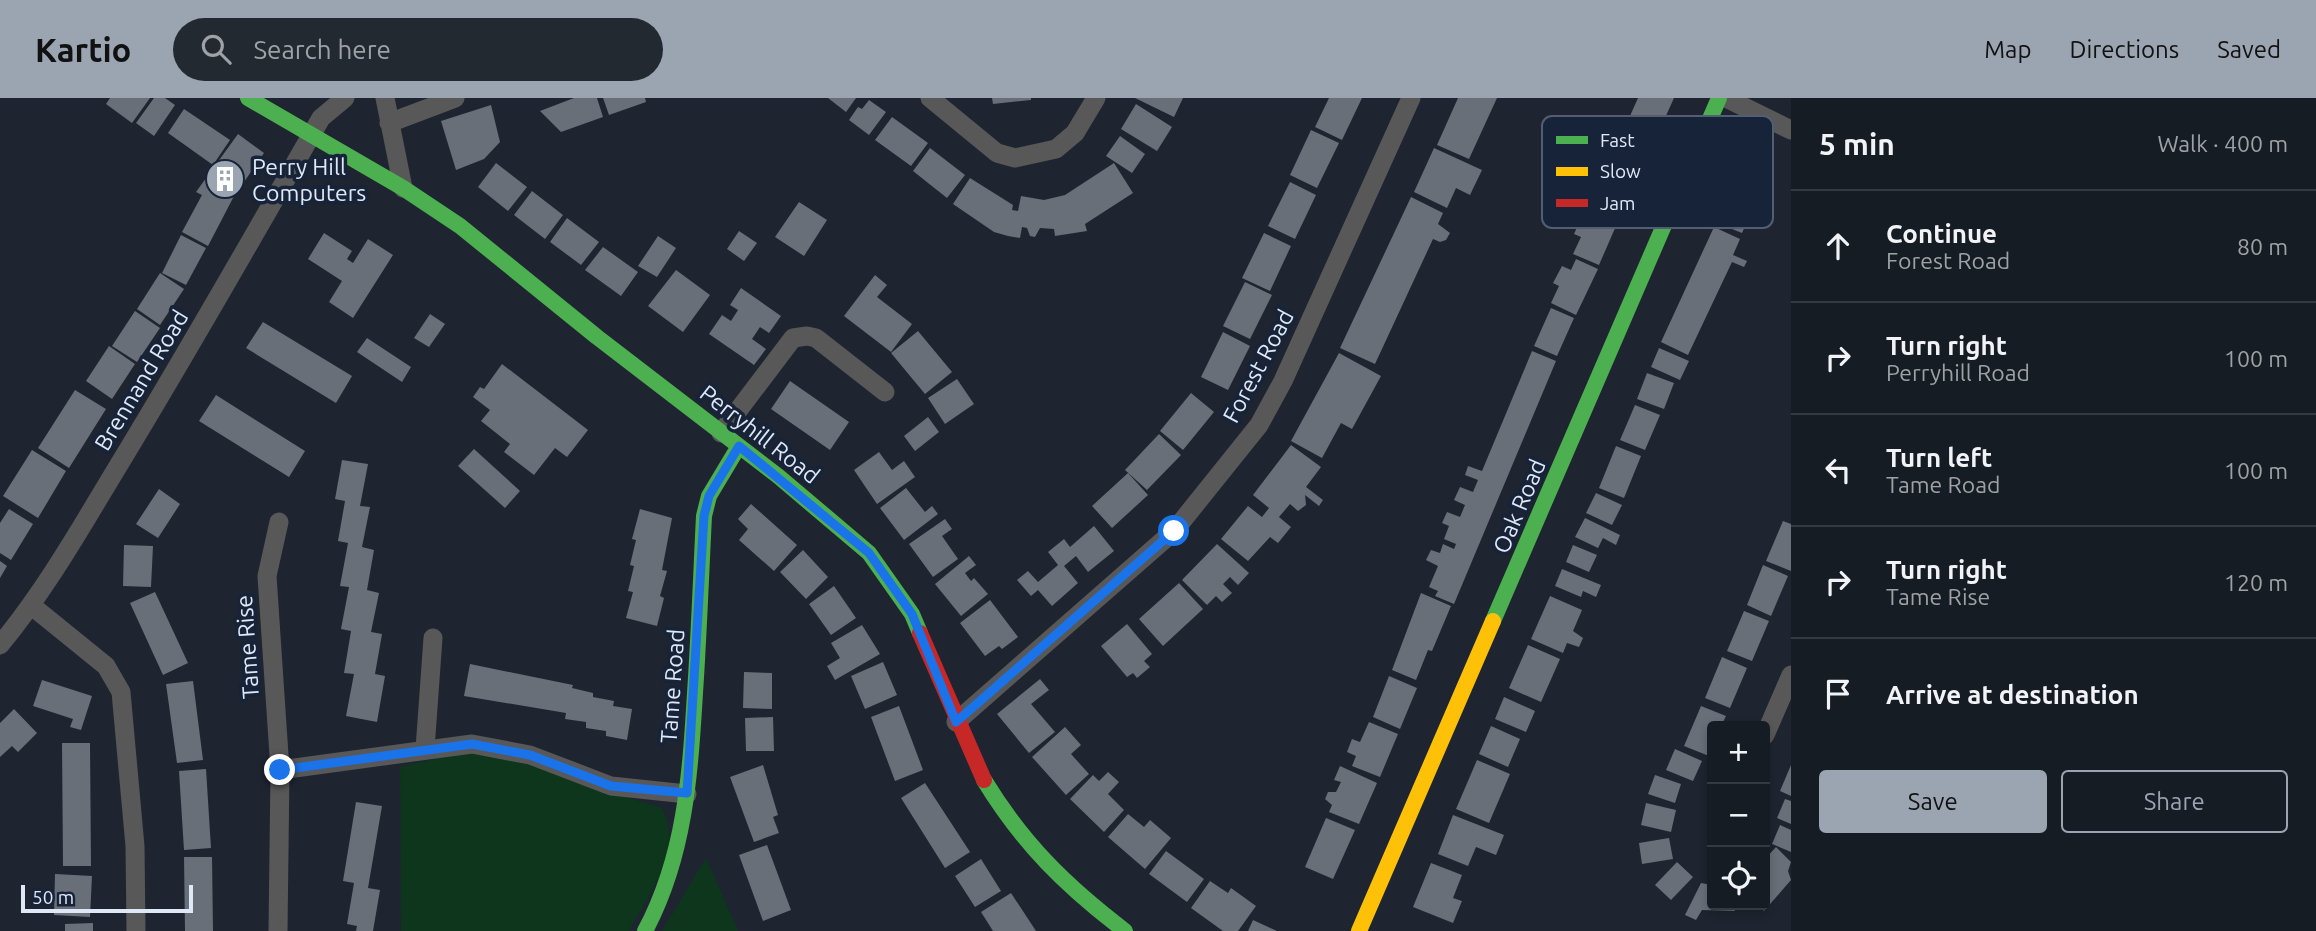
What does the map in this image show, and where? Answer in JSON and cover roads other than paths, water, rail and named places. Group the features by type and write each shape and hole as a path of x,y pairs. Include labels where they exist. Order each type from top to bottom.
{"street":[{"name":"Perryhill Road","path":"248,98 403,188 460,226 739,446 869,553 912,614 975,764 1030,846 1073,891 1125,931"},
{"name":"Brennand Road","path":"0,645 32,606 199,331 321,118 345,98"},
{"path":"385,98 403,188"},
{"path":"389,123 455,98"},
{"path":"930,98 997,153 1015,158 1056,149 1075,134 1096,98"},
{"name":"Forest Road","path":"956,722 1174,531 1259,425 1283,381 1411,98"},
{"name":"Oak Road","path":"1711,116 1719,98"},
{"path":"1726,98 1763,116"},
{"path":"1773,121 1791,130"},
{"name":"Oak Road","path":"1359,931 1663,228"},
{"path":"721,433 793,338 807,335 816,338 885,392"},
{"name":"Tame Road","path":"645,931 671,878 683,827 696,688 704,516 709,496 739,446"},
{"name":"Tame Rise","path":"278,931 280,770 267,576 279,522"},
{"path":"32,606 106,666 121,692 135,846 136,931"},
{"path":"425,749 433,638"},
{"path":"1770,723 1791,675"},
{"path":"280,770 472,744 530,755 611,786 687,793"}],"place":[{"name":"Perry Hill Computers","path":"225,179"}]}
